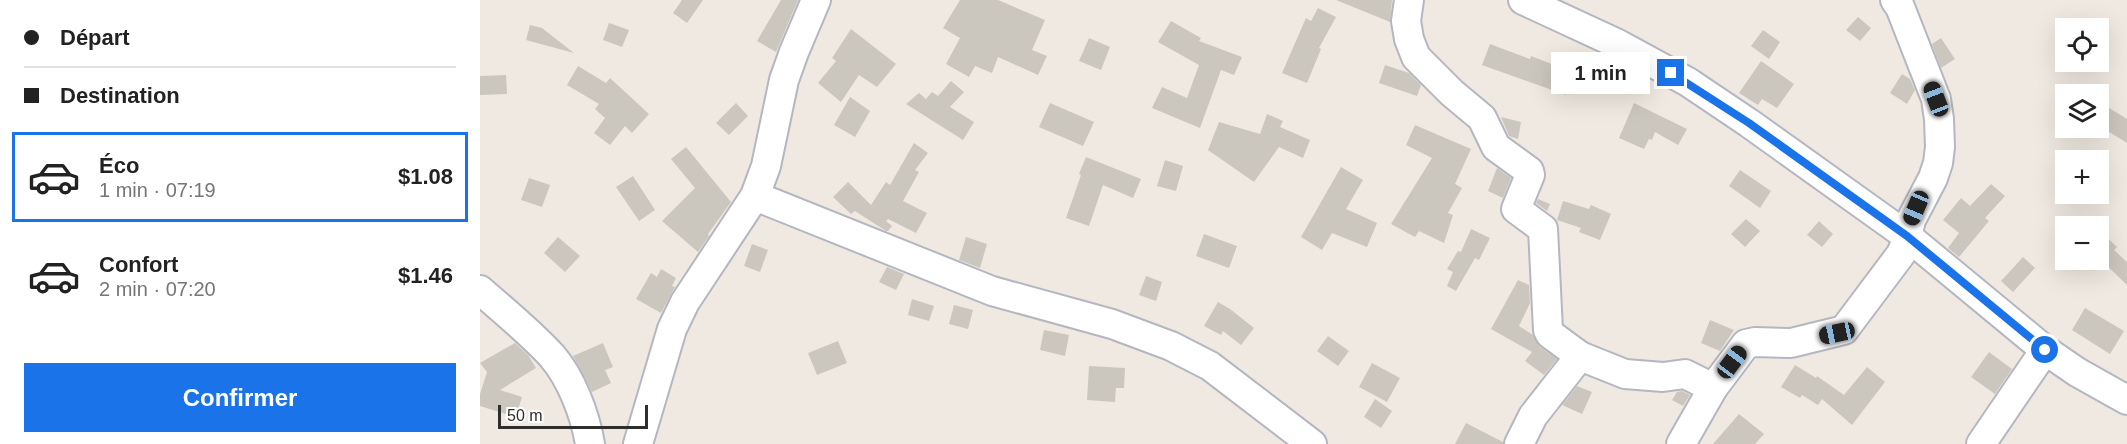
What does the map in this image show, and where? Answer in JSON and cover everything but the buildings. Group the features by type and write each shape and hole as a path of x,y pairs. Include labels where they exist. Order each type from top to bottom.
{"street":[{"path":"638,444 672,329 685,302 755,196 766,166 784,80 804,25 816,0"},
{"path":"1409,0 1406,21 1409,39 1416,57 1452,93 1482,118 1496,147 1529,171 1530,175 1516,209 1543,228 1550,334 1580,356 1625,374 1663,377 1684,374 1713,388"},
{"path":"1523,0 1618,44 1688,82 1907,236 2045,350 2077,372 2127,400"},
{"path":"1681,444 1713,388 1746,344 1791,343 1844,330 1901,254 1911,220 1938,163 1940,147 1936,99 1900,7 1895,0"},
{"path":"755,196 992,291 1112,324 1171,346 1210,366 1312,444"},
{"path":"480,290 552,356 579,404 590,444"},
{"path":"1981,444 2045,350"},
{"path":"1520,444 1533,416 1580,356"}],"route":[{"path":"1671,73 1749,123 1907,236 2045,350"}]}
